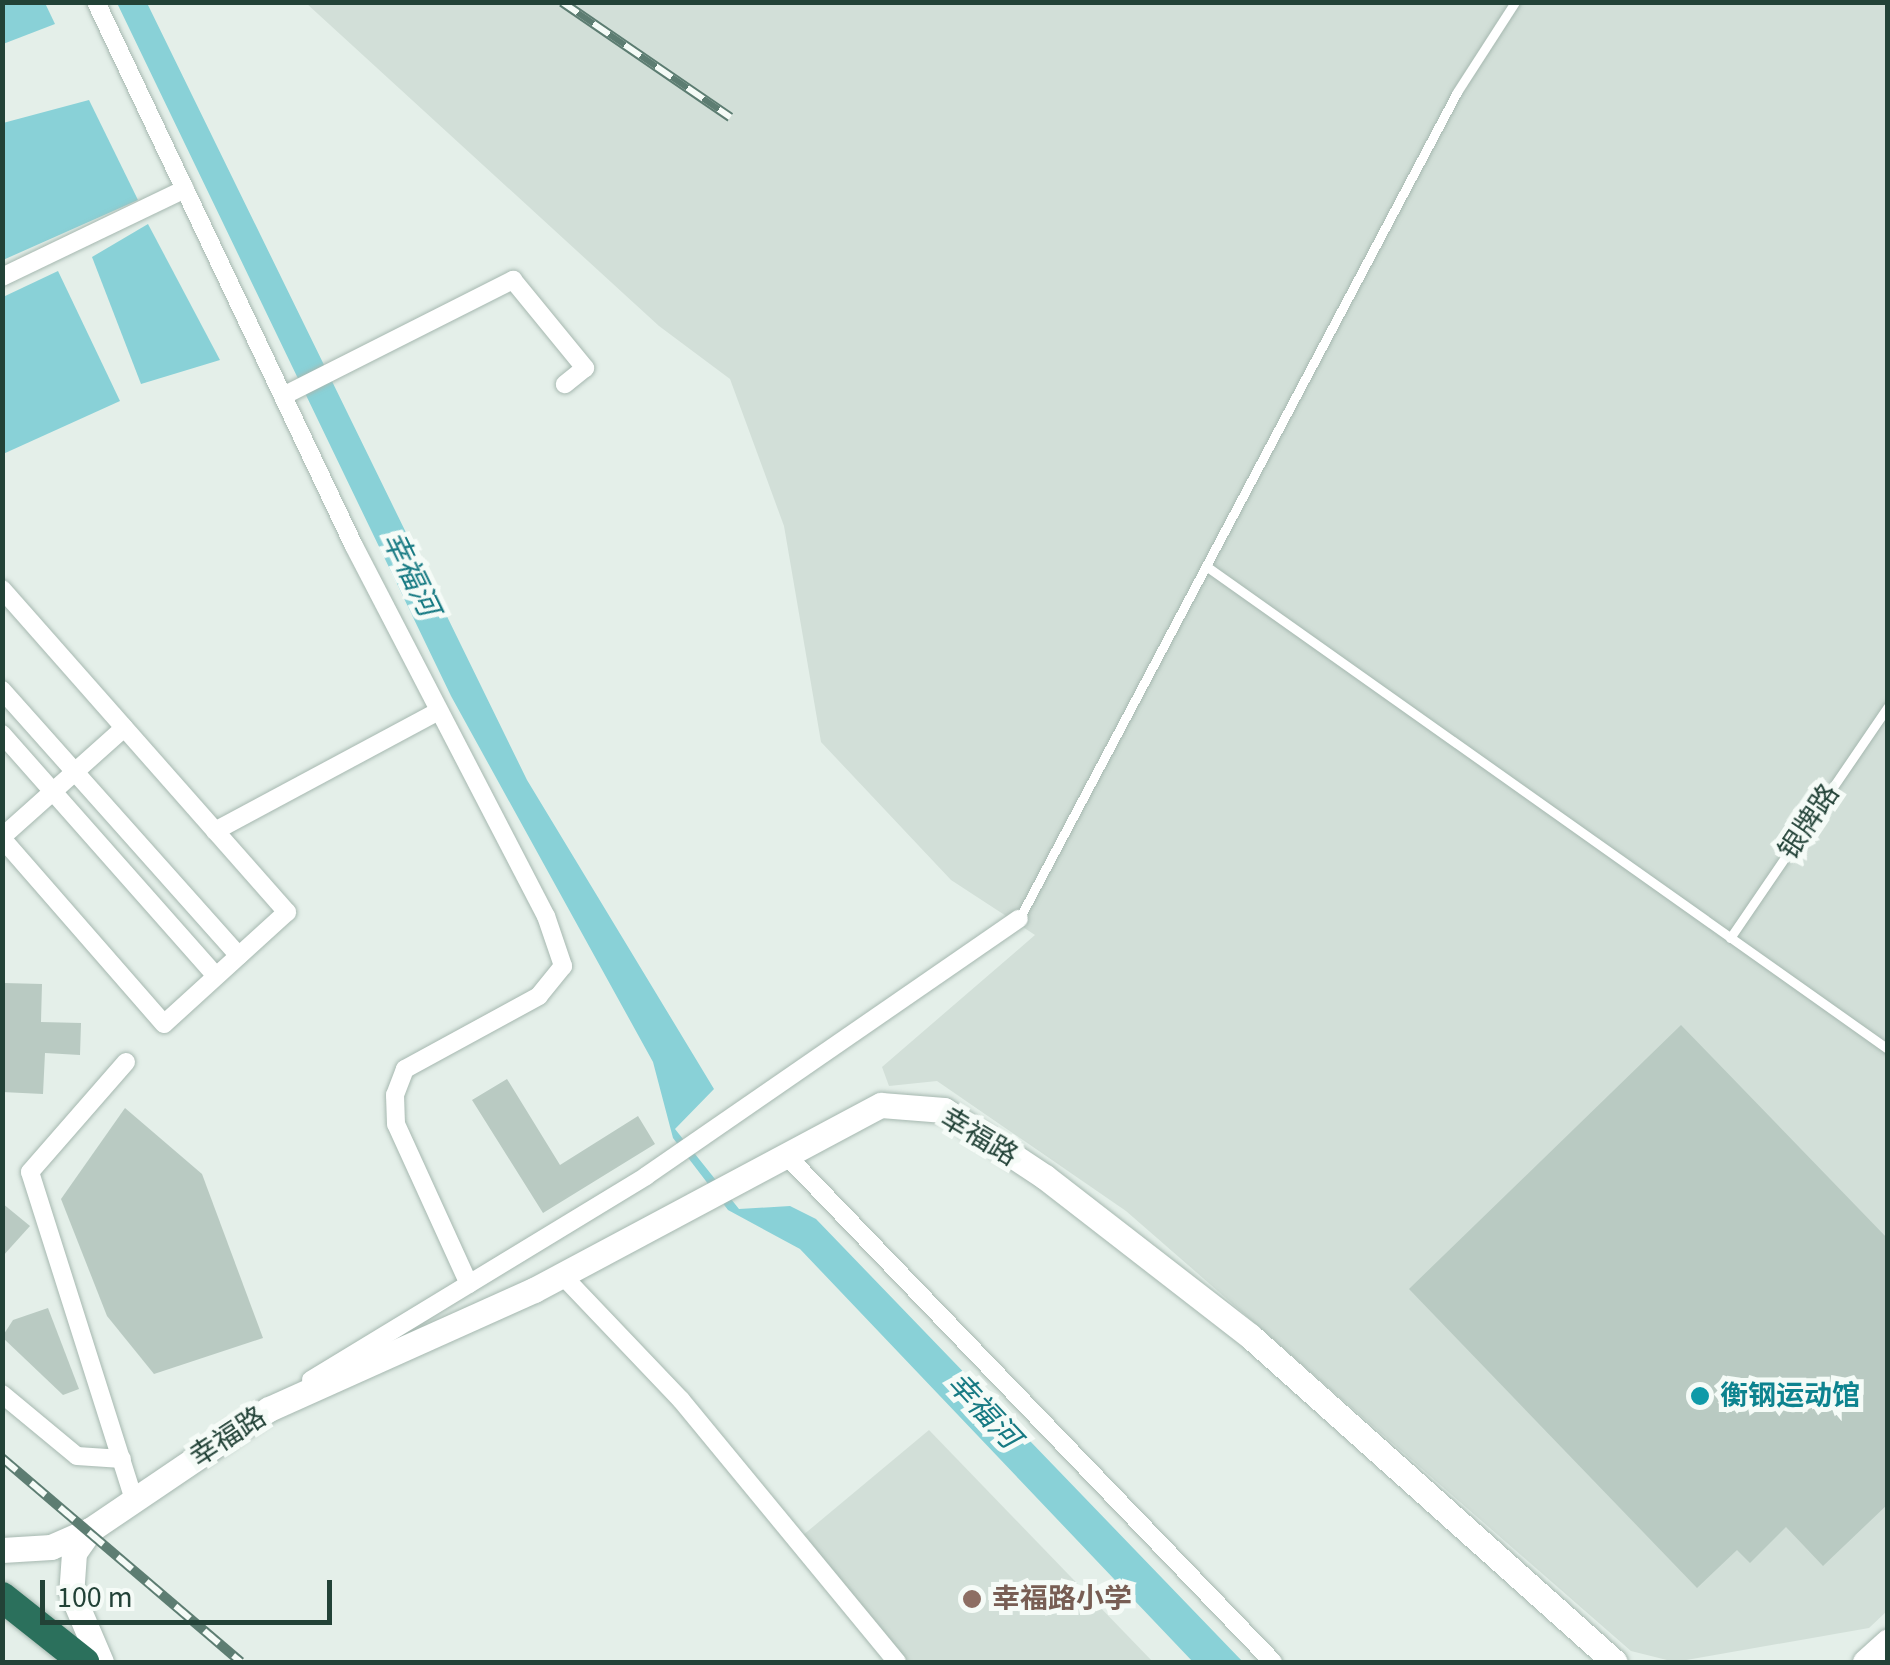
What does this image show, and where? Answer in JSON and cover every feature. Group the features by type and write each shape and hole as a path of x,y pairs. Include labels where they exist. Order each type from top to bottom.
{"highway":[{"path":"2,1597 84,1662"}],"street":[{"path":"96,2 437,712 546,916 563,966 539,996 406,1070 395,1095 396,1124 469,1284"},
{"path":"2,276 185,189"},
{"path":"283,396 513,280 585,368 565,384"},
{"path":"2,590 287,912 164,1024 2,838 124,728"},
{"path":"2,690 238,956"},
{"path":"215,831 437,712"},
{"path":"2,734 216,976"},
{"path":"269,1409 646,1176 1018,920"},
{"path":"126,1062 30,1172 134,1500"},
{"name":"幸福路","path":"2,1550 51,1547 90,1530 269,1409 562,1275 881,1104 944,1110 1250,1336 1616,1662"},
{"path":"786,1156 1273,1662"},
{"path":"562,1275 682,1400 897,1662"},
{"path":"2,1394 78,1456 122,1460"},
{"path":"90,1530 74,1552 71,1592 101,1662"},
{"path":"1866,1662 1888,1641"}],"lane":[{"path":"1018,920 1457,92 1515,2"},
{"path":"1206,566 1888,1049"},
{"name":"银牌路","path":"1730,938 1888,706"}],"shaded area":[{"path":"306,3 1887,3 1887,1611 1869,1628 1675,1662 1631,1651 1126,1211 937,1081 889,1086 882,1067 1035,935 951,880 821,742 784,526 730,379 659,326"},
{"name":"幸福路小学","path":"929,1430 1153,1662 903,1662 802,1536"}],"water":[{"path":"3,2 45,3 55,24 3,44"},
{"name":"幸福河","path":"117,3 147,3 527,780 714,1089 675,1129 739,1209 790,1206 816,1219 1243,1662 1193,1662 800,1249 728,1210 673,1138 653,1062 451,696"},
{"path":"89,100 138,200 3,260 3,123"},
{"path":"148,224 220,360 141,384 92,257"},
{"path":"58,271 120,401 3,454 3,297"}],"building":[{"path":"4,983 42,984 41,1022 81,1023 80,1055 45,1053 43,1094 2,1092"},
{"name":"衡钢运动馆","path":"1681,1025 1888,1239 1888,1504 1823,1566 1786,1527 1750,1563 1737,1550 1697,1588 1409,1289"},
{"path":"507,1079 560,1165 638,1116 655,1144 543,1213 472,1100"},
{"path":"125,1108 202,1174 263,1338 154,1374 107,1316 61,1199"},
{"path":"2,1203 30,1226 2,1257"},
{"path":"48,1308 79,1389 63,1395 2,1337 13,1320"}],"railway":[{"path":"562,2 730,117"},
{"path":"2,1458 241,1662"}],"place":[{"name":"衡钢运动馆","path":"1700,1396"},
{"name":"幸福路小学","path":"972,1599"}]}
